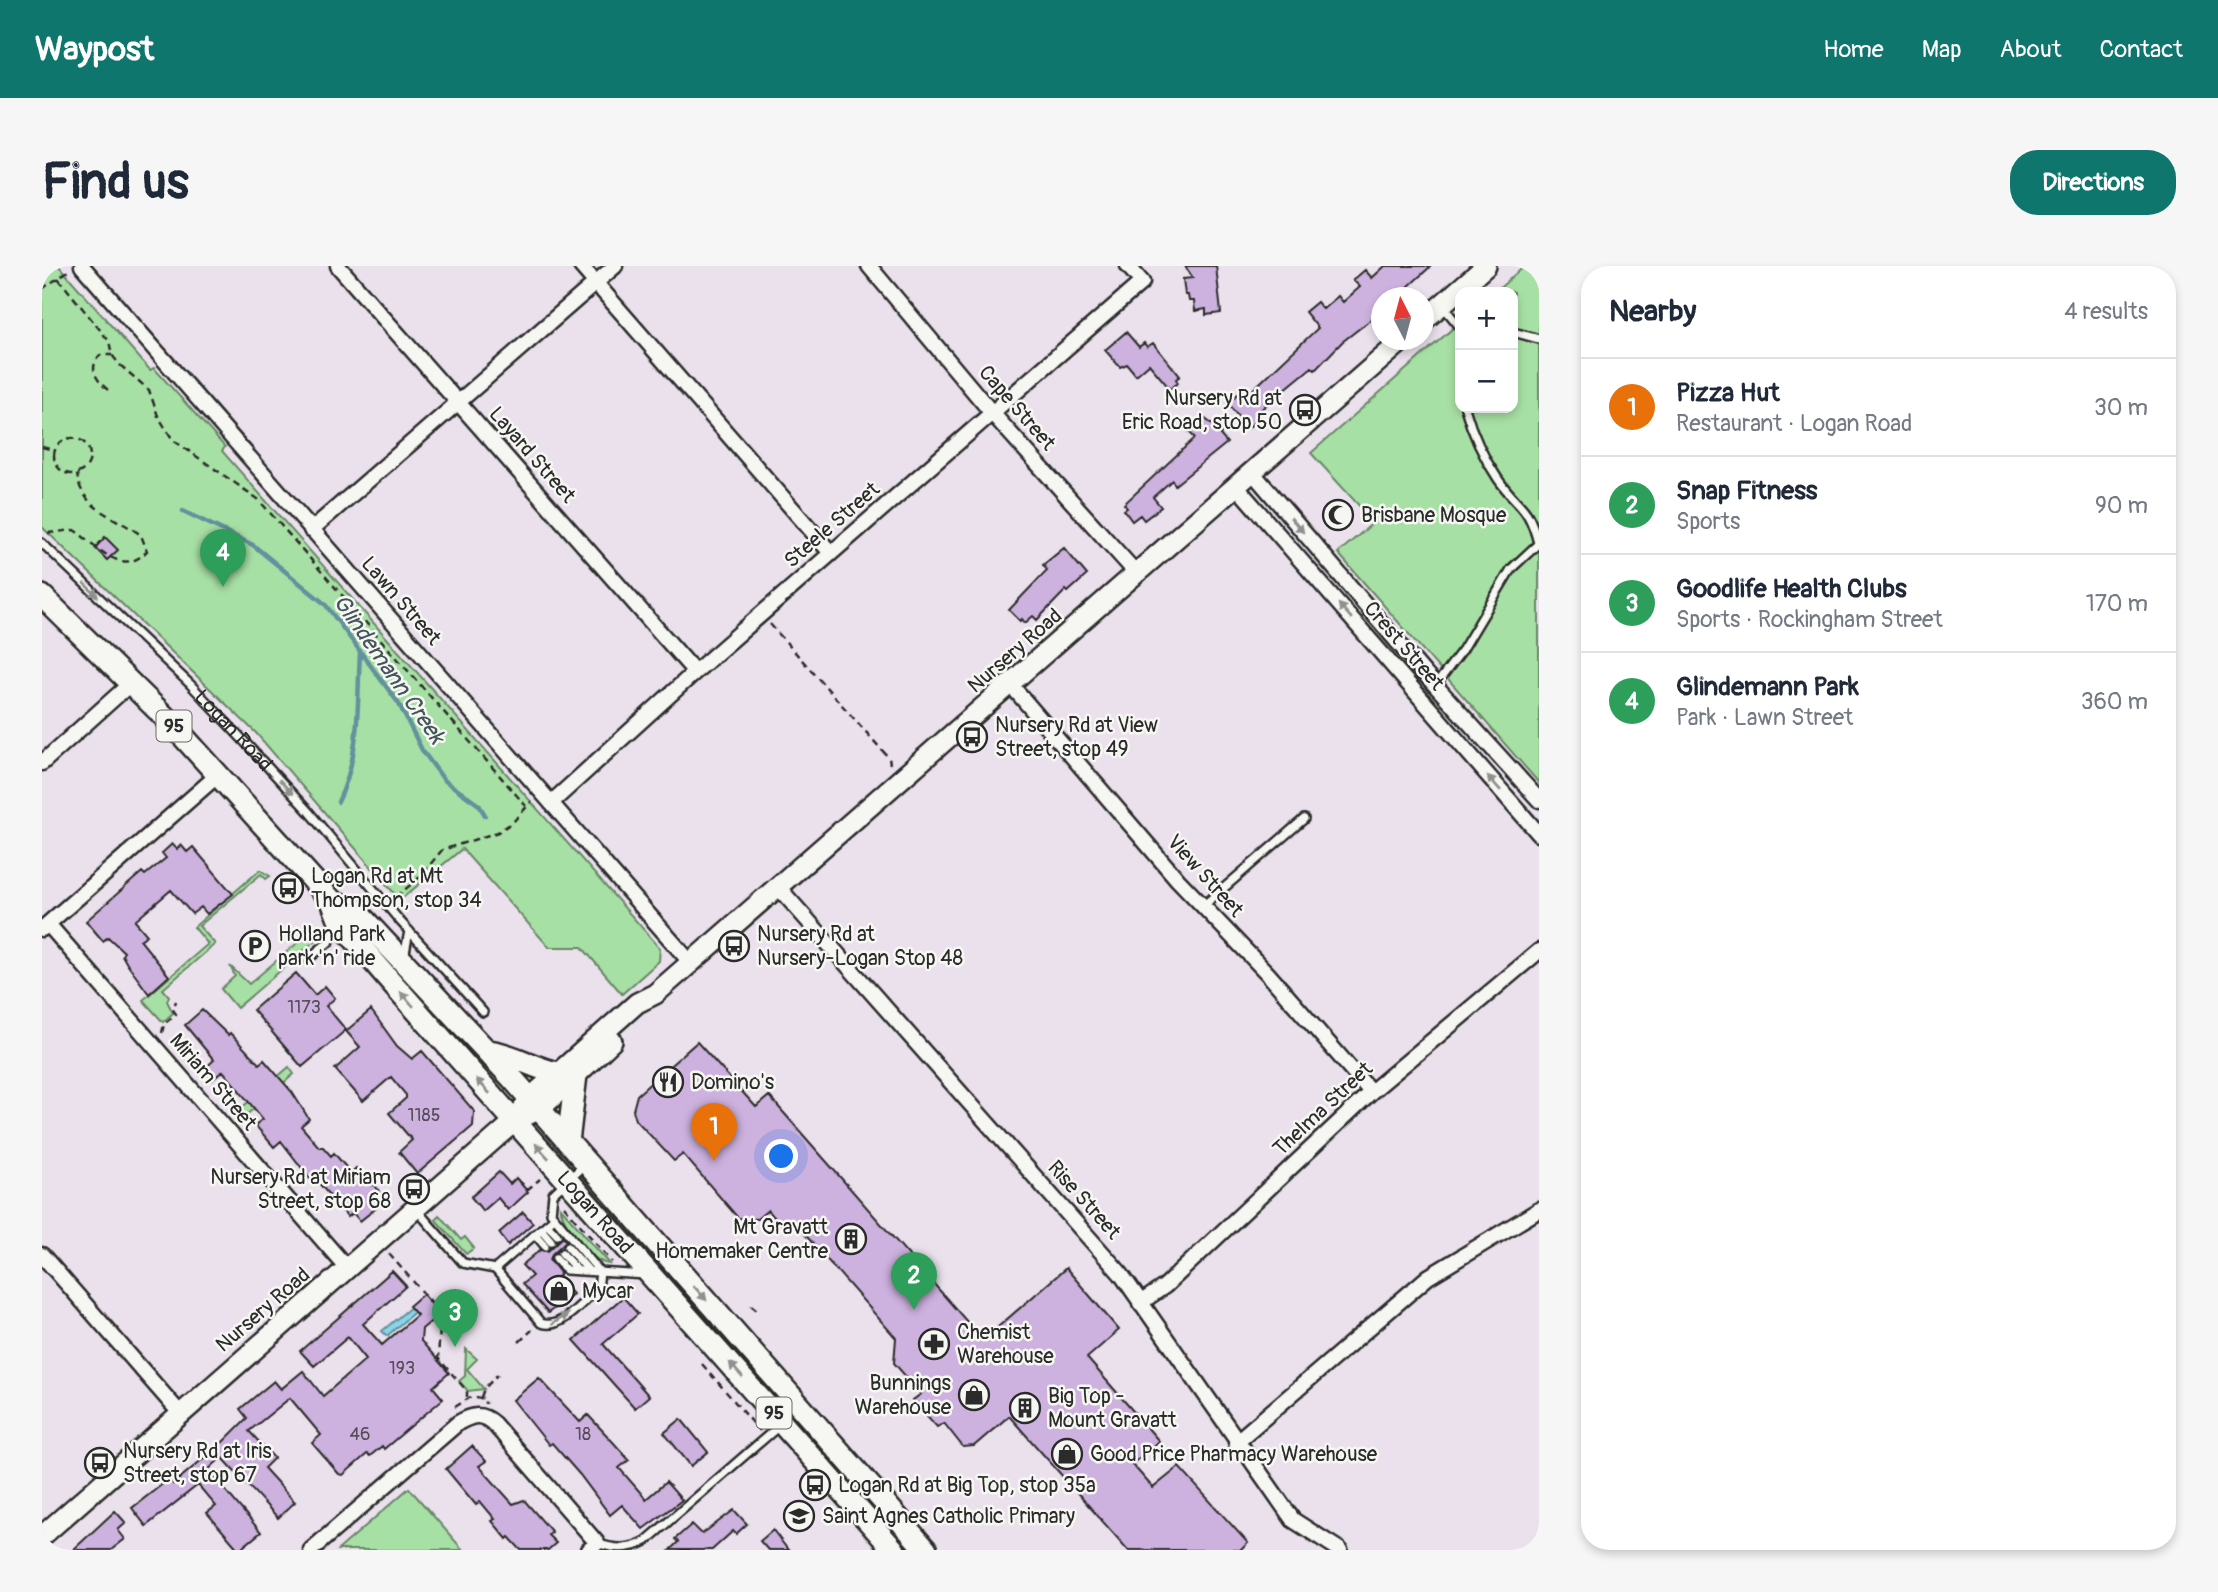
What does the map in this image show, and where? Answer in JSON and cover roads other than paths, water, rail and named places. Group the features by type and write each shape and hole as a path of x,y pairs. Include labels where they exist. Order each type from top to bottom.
{"main road":[{"path":"1434,312 1486,266"},
{"name":"Nursery Road","path":"42,1536 179,1412 567,1074 645,1011 655,994 1138,575 1392,350"},
{"name":"Logan Road","path":"42,596 219,774 332,901 340,922 894,1550"},
{"name":"Logan Road","path":"332,901 355,910 488,1051 926,1550"},
{"path":"488,1051 509,1054 540,1069 567,1074 568,1142"}],"street":[{"name":"Layard Street","path":"338,266 695,672"},
{"path":"581,266 831,553"},
{"path":"311,530 615,266"},
{"name":"Cape Street","path":"869,266 992,413 1138,575"},
{"name":"Steele Street","path":"547,798 1142,282 1128,266"},
{"name":"Lawn Street","path":"77,268 691,963"},
{"name":"Crest Street","path":"1253,473 1435,686 1539,800"},
{"name":"Crest Street","path":"1237,486 1539,834"},
{"path":"42,763 131,683"},
{"name":"View Street","path":"1011,685 1203,906 1268,974 1371,1092"},
{"path":"45,926 219,774"},
{"name":"Rise Street","path":"779,888 1121,1274 1236,1443 1293,1520 1340,1550"},
{"name":"Miriam Street","path":"45,926 347,1268"},
{"name":"Thelma Street","path":"1140,1303 1165,1286 1371,1092 1539,951"},
{"path":"1236,1443 1428,1277 1539,1210"},
{"path":"42,1255 179,1412"},
{"path":"311,1550 458,1423 475,1415 486,1417 494,1424 593,1546"}],"lane":[{"path":"1442,305 1455,321"},
{"path":"1518,333 1539,340"},
{"path":"1435,686 1464,649 1511,569 1539,543 1533,521 1525,507 1497,478 1477,443 1467,413"},
{"name":"Logan Road","path":"42,543 190,684 309,812 386,905 483,1012"},
{"path":"1203,906 1304,820"},
{"path":"308,959 330,941 340,922"},
{"path":"404,961 409,931"},
{"path":"495,1269 544,1226 553,1194 587,1163"},
{"path":"416,1208 463,1263 495,1269 541,1323 558,1323 598,1288 600,1272"},
{"path":"544,1226 551,1241 544,1226"},
{"path":"544,1226 600,1272"},
{"path":"589,1271 562,1253 577,1270 600,1272 622,1273 653,1276"},
{"path":"593,1546 620,1550 640,1545 782,1422"}],"water":[{"path":"424,1296 428,1300 387,1336 382,1331"}],"waterway":[{"name":"Glindemann Creek","path":"183,511 253,545 325,604 399,704 422,750 444,780 479,805 485,815"},
{"path":"338,802 351,766 354,747 360,652"}],"place":[{"name":"Nursery Rd at Eric Road, stop 50","path":"1305,410"},
{"name":"Brisbane Mosque","path":"1338,515"},
{"name":"Glindemann Park","path":"223,587"},
{"name":"Nursery Rd at View Street, stop 49","path":"972,737"},
{"name":"Logan Rd at Mt Thompson, stop 34","path":"288,888"},
{"name":"Holland Park park 'n' ride","path":"255,946"},
{"name":"Nursery Rd at Nursery-Logan Stop 48","path":"734,946"},
{"name":"Domino's","path":"668,1082"},
{"name":"Pizza Hut","path":"714,1161"},
{"name":"Nursery Rd at Miriam Street, stop 68","path":"414,1189"},
{"name":"Mt Gravatt Homemaker Centre","path":"851,1239"},
{"name":"Mycar","path":"559,1291"},
{"name":"Snap Fitness","path":"914,1310"},
{"name":"Chemist Warehouse","path":"934,1344"},
{"name":"Goodlife Health Clubs","path":"455,1347"},
{"name":"Bunnings Warehouse","path":"974,1395"},
{"name":"Big Top - Mount Gravatt","path":"1025,1408"},
{"name":"Good Price Pharmacy Warehouse","path":"1067,1454"},
{"name":"Nursery Rd at Iris Street, stop 67","path":"100,1463"},
{"name":"Logan Rd at Big Top, stop 35a","path":"815,1485"},
{"name":"Saint Agnes Catholic Primary","path":"799,1516"}]}
